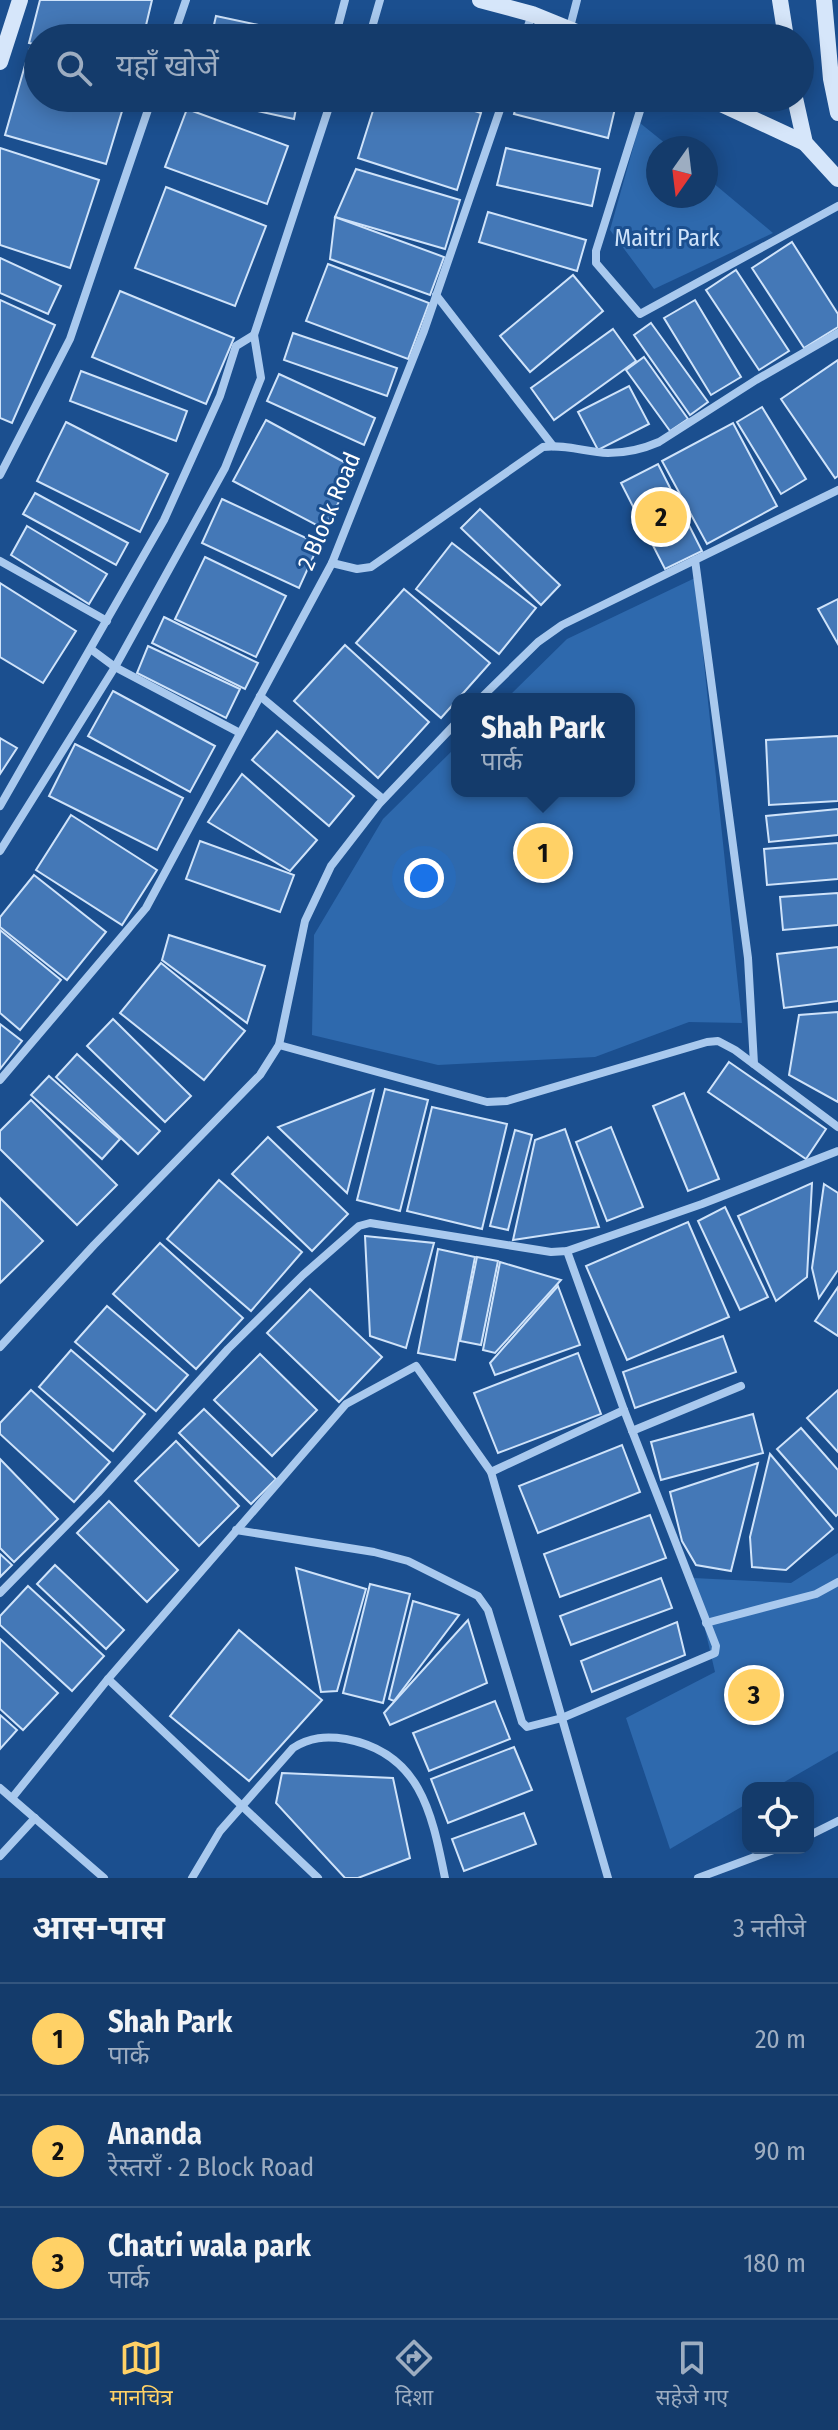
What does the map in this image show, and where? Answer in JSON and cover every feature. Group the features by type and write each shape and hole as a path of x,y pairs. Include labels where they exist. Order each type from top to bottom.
{"street":[{"path":"0,62 20,0"},
{"path":"178,24 186,0"},
{"path":"339,24 345,0"},
{"path":"373,24 380,0"},
{"path":"480,0 561,24"},
{"path":"571,24 577,0"},
{"path":"780,0 784,24"},
{"path":"824,0 831,79 838,113"},
{"path":"529,24 532,14"},
{"path":"0,475 70,339 147,112"},
{"path":"0,851 115,667 225,468 261,378 254,335 327,112"},
{"name":"2 Block Road","path":"0,1080 146,908 332,563 436,295 499,112"},
{"path":"640,112 596,251 596,263 640,314 838,206"},
{"path":"738,112 805,143 838,176"},
{"path":"798,112 805,143"},
{"path":"436,295 553,446"},
{"path":"332,563 357,569 371,567 543,447 610,453 643,449 659,442 756,380 838,333"},
{"path":"0,806 164,520 220,396 236,346 254,335"},
{"path":"486,693 538,642 562,625 838,490"},
{"path":"695,560 748,958 754,1064"},
{"path":"0,561 107,621"},
{"path":"92,650 115,667 240,733"},
{"path":"260,696 383,799"},
{"path":"0,1347 94,1245 260,1075 279,1045 305,921 331,866 383,799 451,728"},
{"path":"279,1045 487,1102 507,1101 713,1041 735,1050 838,1127"},
{"path":"0,1593 98,1493 228,1349 303,1275 359,1226 370,1223 551,1252 567,1251 702,1204 838,1151"},
{"path":"236,1530 397,1558 478,1596 488,1610 522,1722 527,1727 562,1718 714,1654 717,1649 624,1410 567,1251"},
{"path":"12,1798 108,1679 346,1404 416,1366 491,1472 608,1878"},
{"path":"632,1431 741,1386"},
{"path":"491,1472 624,1410"},
{"path":"706,1623 816,1594 838,1582"},
{"path":"108,1679 318,1878"},
{"path":"192,1878 220,1831 293,1748 306,1739 335,1737 367,1744 401,1766 413,1780 434,1822 445,1878"},
{"path":"0,1788 104,1878"},
{"path":"0,1856 35,1818"},
{"path":"814,1833 838,1821"},
{"path":"698,1878 763,1854"}],"green space":[{"name":"Maitri Park","path":"640,123 656,136 646,136 646,208 718,208 718,187 773,233 654,289 610,230"},
{"path":"695,578 742,1023 689,1022 595,1057 438,1065 312,1035 314,935 383,819 451,752 451,797 635,797 635,693 512,693 567,639"},
{"path":"838,1553 838,1751 784,1782 742,1782 742,1807 670,1849 626,1718 715,1672 693,1578 791,1583"}],"building":[{"path":"40,0 152,0 146,24 34,24"},
{"path":"216,16 254,24 214,24"},
{"path":"24,69 24,112 122,112 106,164 5,135"},
{"path":"186,112 195,112 288,146 267,204 165,167"},
{"path":"262,112 295,112 294,119"},
{"path":"373,112 481,113 457,190 358,158"},
{"path":"514,112 614,112 608,138"},
{"path":"0,148 99,180 70,268 0,245"},
{"path":"506,148 600,169 592,206 497,185"},
{"path":"356,169 460,200 445,249 335,217"},
{"path":"166,187 266,226 235,306 135,268"},
{"path":"488,212 586,240 577,271 479,242"},
{"path":"335,217 444,257 430,295 330,259"},
{"path":"792,242 838,314 838,327 804,348 752,268"},
{"path":"0,258 61,286 48,314 0,293"},
{"path":"328,264 429,303 408,359 306,321"},
{"path":"736,270 789,351 759,370 706,290"},
{"path":"573,275 603,311 530,372 500,336"},
{"path":"120,291 234,338 206,404 92,357"},
{"path":"0,300 55,325 12,423 0,418"},
{"path":"695,300 741,377 711,395 664,318"},
{"path":"651,323 708,402 690,415 634,335"},
{"path":"613,329 636,361 554,420 531,388"},
{"path":"293,333 397,368 387,396 284,360"},
{"path":"644,357 688,419 670,431 626,370"},
{"path":"838,360 838,476 835,478 781,399"},
{"path":"81,371 187,411 176,441 70,401"},
{"path":"279,374 375,418 364,445 267,401"},
{"path":"629,386 649,424 598,450 578,412"},
{"path":"762,407 806,479 781,494 737,422"},
{"path":"266,420 357,469 324,529 233,481"},
{"path":"66,422 168,474 140,532 37,481"},
{"path":"733,423 777,506 707,544 662,461"},
{"path":"658,464 702,551 665,569 621,483"},
{"path":"35,493 128,543 116,565 23,514"},
{"path":"222,499 319,544 299,588 202,543"},
{"path":"480,509 560,585 541,605 461,528"},
{"path":"27,526 107,574 89,604 11,555"},
{"path":"452,543 536,608 499,654 416,589"},
{"path":"205,557 286,596 256,657 175,619"},
{"path":"0,583 76,631 43,683 0,657"},
{"path":"404,589 490,663 463,693 451,693 451,707 441,718 356,643"},
{"path":"838,599 838,644 818,609"},
{"path":"164,617 258,663 245,689 152,643"},
{"path":"345,645 429,722 378,778 294,701"},
{"path":"148,646 240,689 226,718 137,673"},
{"path":"113,691 215,746 190,792 88,736"},
{"path":"277,731 354,796 329,826 252,760"},
{"path":"838,736 838,801 769,805 766,740"},
{"path":"0,738 17,748 0,774"},
{"path":"75,744 183,798 157,850 49,796"},
{"path":"242,774 317,840 290,871 208,822"},
{"path":"838,809 838,835 769,842 766,816"},
{"path":"71,815 157,870 122,925 36,870"},
{"path":"200,841 294,875 280,912 186,879"},
{"path":"838,843 838,879 767,885 764,849"},
{"path":"34,875 106,932 67,980 0,927 0,917"},
{"path":"838,893 838,925 783,930 780,897"},
{"path":"0,930 61,980 20,1030 0,1013"},
{"path":"169,935 265,966 247,1023 162,960"},
{"path":"838,947 838,1001 784,1008 777,954"},
{"path":"161,963 245,1031 204,1080 120,1013"},
{"path":"838,1012 838,1102 789,1075 799,1015"},
{"path":"113,1019 191,1096 165,1122 87,1046"},
{"path":"0,1024 22,1041 0,1069"},
{"path":"77,1054 160,1131 138,1154 56,1077"},
{"path":"729,1062 826,1129 806,1159 708,1092"},
{"path":"49,1076 120,1139 102,1159 31,1095"},
{"path":"385,1089 428,1100 400,1211 357,1200"},
{"path":"374,1090 347,1193 278,1127"},
{"path":"684,1093 719,1179 688,1191 653,1106"},
{"path":"31,1100 117,1185 77,1225 0,1149 0,1131"},
{"path":"432,1107 507,1124 482,1229 407,1211"},
{"path":"611,1127 643,1207 607,1221 576,1142"},
{"path":"565,1129 599,1227 513,1240 535,1140"},
{"path":"515,1130 532,1135 508,1230 490,1226"},
{"path":"268,1137 348,1214 312,1251 232,1174"},
{"path":"219,1180 302,1252 251,1311 167,1239"},
{"path":"812,1183 807,1277 776,1301 738,1216"},
{"path":"824,1184 838,1193 838,1270 819,1298 812,1268"},
{"path":"0,1198 43,1241 0,1283"},
{"path":"725,1207 768,1297 740,1310 698,1221"},
{"path":"688,1222 729,1317 627,1360 586,1266"},
{"path":"365,1236 434,1243 406,1348 370,1336"},
{"path":"160,1243 243,1318 196,1369 113,1294"},
{"path":"438,1249 475,1257 455,1360 418,1353"},
{"path":"477,1257 498,1261 481,1345 460,1341"},
{"path":"500,1262 561,1280 495,1353 483,1350"},
{"path":"558,1286 580,1345 495,1375 490,1363"},
{"path":"838,1287 838,1336 815,1321"},
{"path":"310,1289 382,1357 339,1402 267,1333"},
{"path":"107,1306 188,1375 156,1411 75,1342"},
{"path":"723,1336 736,1372 635,1408 623,1372"},
{"path":"71,1350 145,1414 113,1451 39,1387"},
{"path":"578,1353 601,1414 498,1453 474,1393"},
{"path":"260,1354 317,1410 272,1456 214,1400"},
{"path":"31,1390 110,1462 74,1502 0,1434 0,1423"},
{"path":"838,1390 838,1452 807,1418"},
{"path":"204,1409 276,1479 251,1504 179,1433"},
{"path":"753,1414 763,1453 661,1480 651,1442"},
{"path":"801,1428 838,1470 836,1516 777,1449"},
{"path":"176,1441 239,1506 199,1546 135,1481"},
{"path":"622,1445 640,1492 538,1533 519,1486"},
{"path":"770,1454 833,1529 786,1570 752,1567 750,1537"},
{"path":"0,1459 58,1519 14,1562 0,1548"},
{"path":"758,1463 731,1571 696,1565 682,1541 670,1492"},
{"path":"109,1501 178,1570 147,1602 77,1533"},
{"path":"650,1515 666,1558 560,1597 544,1554"},
{"path":"0,1554 12,1565 0,1577"},
{"path":"55,1565 124,1630 106,1649 37,1584"},
{"path":"296,1568 366,1589 337,1691 321,1692"},
{"path":"661,1578 672,1608 571,1645 560,1616"},
{"path":"370,1584 410,1594 383,1703 343,1693"},
{"path":"28,1586 104,1656 72,1691 0,1625 0,1616"},
{"path":"413,1601 459,1615 394,1701 389,1699"},
{"path":"468,1620 487,1683 390,1725 384,1713"},
{"path":"677,1622 685,1655 592,1692 581,1661"},
{"path":"239,1630 322,1700 249,1781 170,1716"},
{"path":"0,1639 58,1693 23,1730 0,1709"},
{"path":"495,1701 510,1739 429,1771 413,1733"},
{"path":"0,1715 17,1730 0,1749"},
{"path":"514,1747 532,1790 448,1823 431,1779"},
{"path":"282,1773 393,1778 410,1858 358,1878 345,1878 276,1803"},
{"path":"524,1813 536,1844 464,1871 452,1839"}],"place":[{"name":"Ananda","path":"661,517"},
{"name":"Shah Park","path":"543,853"},
{"name":"Chatri wala park","path":"754,1695"}]}
